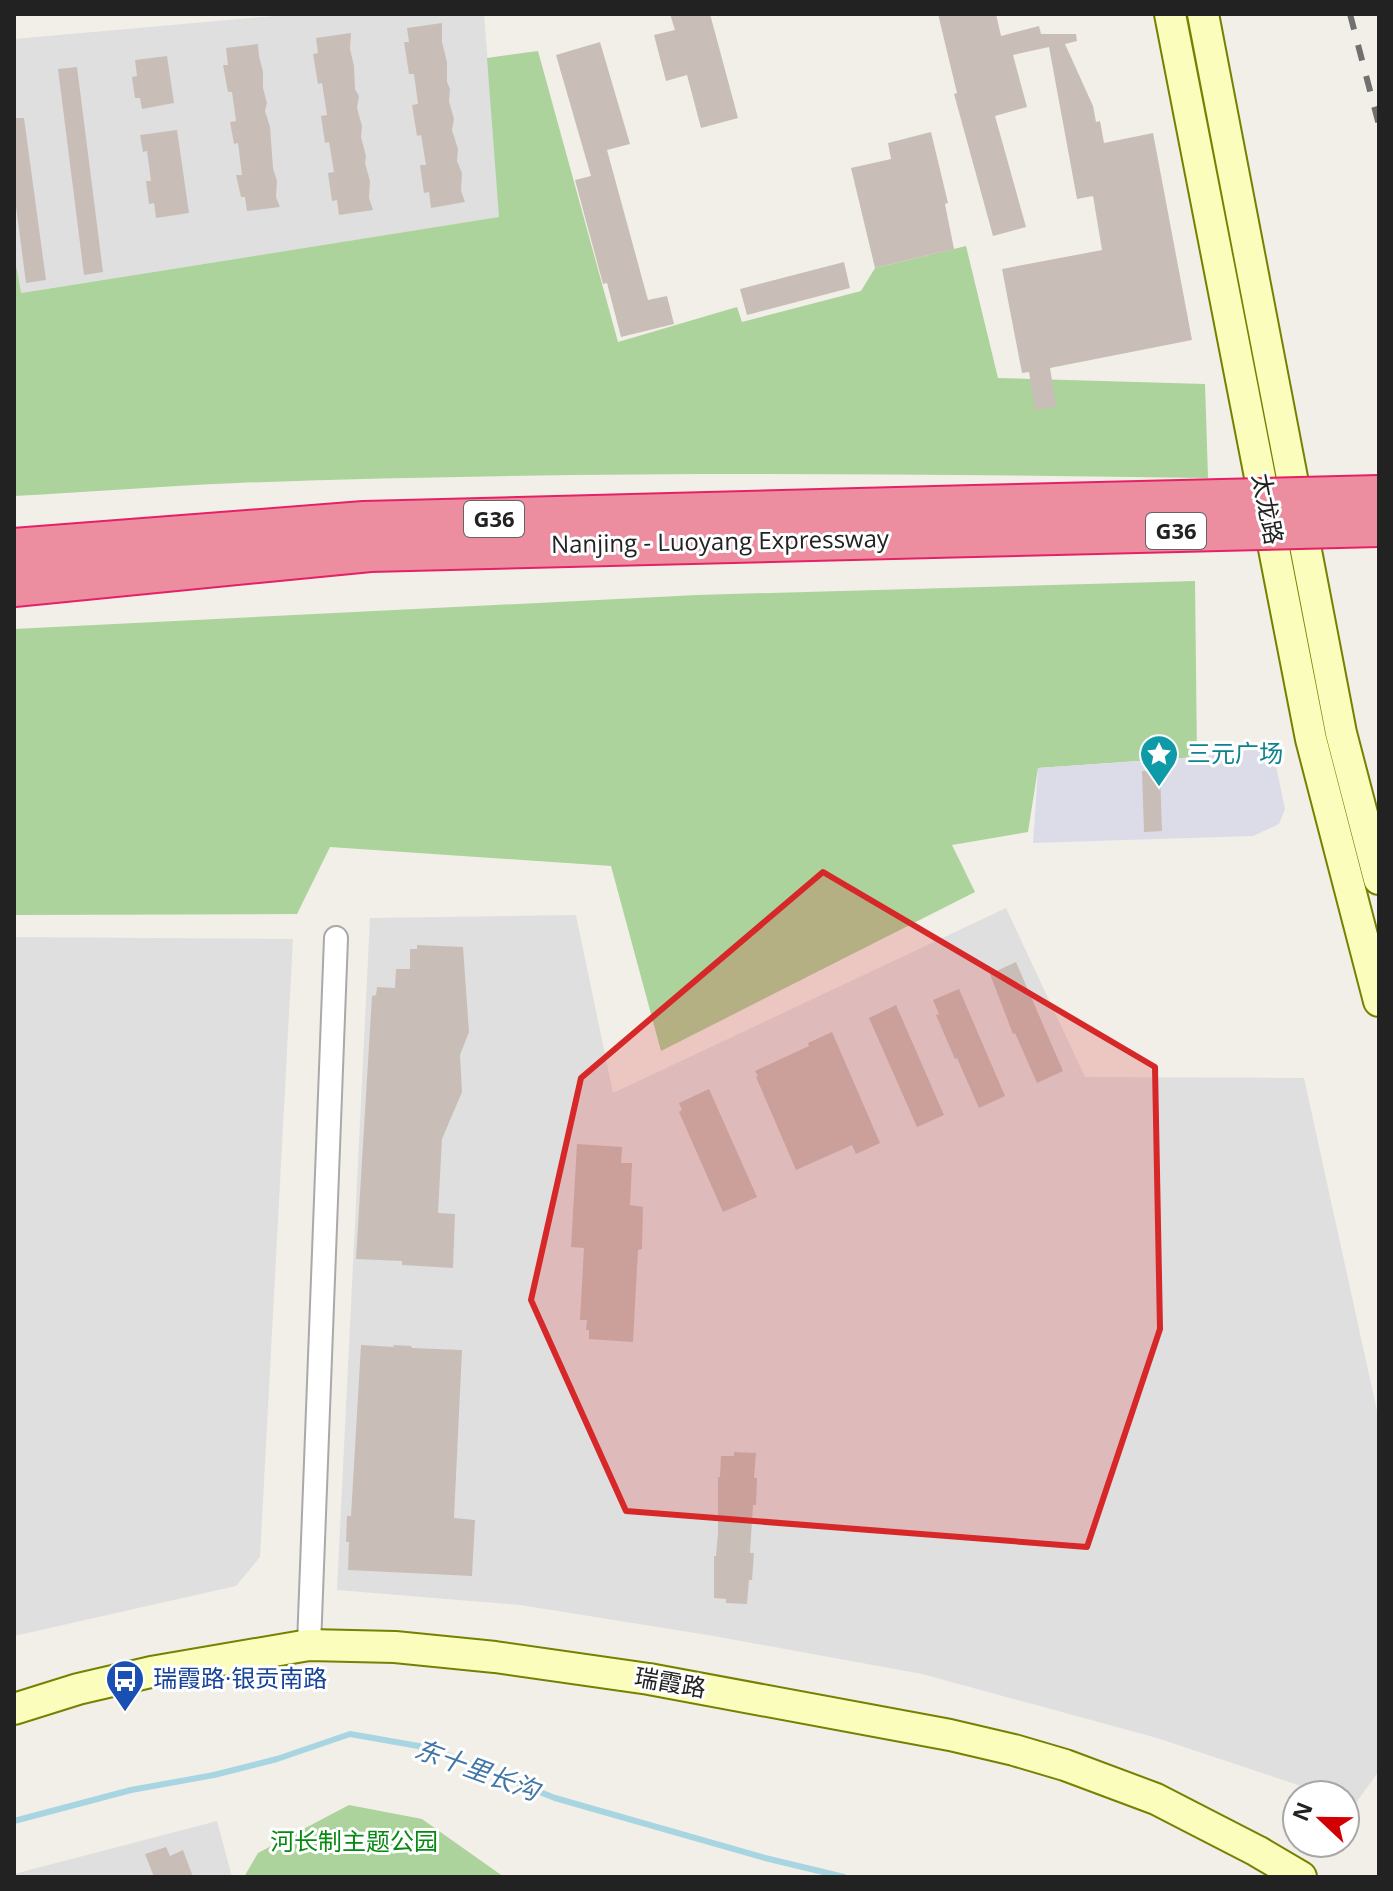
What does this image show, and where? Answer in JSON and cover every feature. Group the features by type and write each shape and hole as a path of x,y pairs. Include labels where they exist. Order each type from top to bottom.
{"highway":[{"name":"Nanjing - Luoyang Expressway","path":"14,586 370,551 974,521 1379,496"},
{"name":"Nanjing - Luoyang Expressway","path":"14,549 364,522 974,521 1379,526"}],"main road":[{"name":"太龙路","path":"1170,14 1311,739 1379,1001"},
{"name":"太龙路","path":"1203,14 1341,733 1379,879"},
{"name":"瑞霞路","path":"14,1709 78,1689 151,1672 309,1645 395,1647 495,1657 649,1679 1001,1747 1065,1765 1156,1799 1301,1877"}],"street":[{"path":"309,1645 336,938"}],"highlighted area":[{"path":"823,872 1155,1067 1160,1329 1087,1547 626,1511 531,1300 581,1078"}],"shaded area":[{"path":"296,14 484,14 500,217 20,293 14,253 14,39"},
{"name":"三元广场","path":"1272,747 1285,809 1279,824 1253,836 1033,843 1038,768 1197,757"},
{"path":"1006,908 1085,1077 1304,1078 1379,1420 1379,1771 1361,1796 1361,1779 1281,1779 1157,1738 922,1674 520,1605 337,1590 370,918 576,915 613,1093"},
{"path":"14,937 293,939 260,1557 236,1586 14,1636"},
{"path":"217,1821 232,1877 14,1877 14,1874"}],"green space":[{"path":"538,51 618,342 737,307 742,322 861,291 875,268 966,246 998,378 1205,384 1208,478 844,474 479,476 237,483 14,496 14,254 21,293 499,217 487,58"},
{"path":"1195,581 1197,757 1038,768 1028,832 952,845 975,892 661,1051 611,866 330,847 297,914 14,915 14,629 697,595"},
{"name":"河长制主题公园","path":"349,1805 422,1819 504,1877 244,1877 258,1853"}],"building":[{"path":"670,14 710,14 738,118 701,128 687,75 666,81 654,35 675,30"},
{"path":"938,14 996,14 1001,36 1039,26 1041,34 1076,34 1077,41 1065,44 1093,106 1096,122 1100,121 1104,143 1153,133 1192,340 1050,368 1056,407 1035,410 1029,372 1022,373 1002,269 1102,250 1093,196 1077,199 1049,47 1013,55 1027,107 995,116 1026,227 993,236 954,94 957,93"},
{"path":"442,23 449,101 454,119 452,130 458,149 457,161 462,173 461,191 465,202 431,208 429,192 424,193 420,165 426,165 412,105 418,104 414,74 409,74 404,42 409,42 407,28"},
{"path":"351,33 355,89 359,96 357,108 373,210 339,215 337,200 332,201 328,173 334,172 321,116 327,115 313,54 318,53 316,38"},
{"path":"600,42 630,144 607,150 648,300 667,296 674,324 621,337 575,180 591,176 556,55"},
{"path":"258,44 277,181 276,197 280,207 247,211 236,175 242,175 238,143 234,144 230,122 236,121 232,92 228,92 223,65 228,65 226,48"},
{"path":"167,56 174,103 142,109 140,98 135,98 132,77 137,76 135,60"},
{"path":"77,67 103,272 84,275 58,69"},
{"path":"14,118 24,118 46,280 26,283 14,191"},
{"path":"177,130 189,213 156,218 154,203 149,204 146,181 151,181 147,151 143,152 140,135"},
{"path":"931,132 948,203 945,204 954,249 875,268 851,168 891,159 888,143"},
{"path":"844,262 850,288 747,315 740,289"},
{"path":"1142,771 1160,771 1162,831 1144,832"},
{"path":"417,945 463,947 469,1032 460,1055 462,1092 442,1139 438,1213 455,1214 453,1268 356,1259 372,996 376,995 377,987 395,988 396,969 410,969 410,949 417,949"},
{"path":"1016,962 1063,1071 1037,1083 1013,1034 990,974"},
{"path":"959,989 1005,1096 979,1108 936,1015 939,1014 933,1000"},
{"path":"896,1005 944,1115 917,1127 869,1018"},
{"path":"832,1032 880,1143 856,1154 852,1145 796,1170 755,1071"},
{"path":"709,1089 757,1197 723,1212 679,1112 682,1110 679,1103"},
{"path":"577,1144 622,1147 621,1163 632,1163 630,1205 643,1207 633,1342 589,1339 587,1320 580,1320 584,1248 571,1247"},
{"path":"361,1345 462,1350 454,1518 475,1520 472,1576 348,1570 347,1516 351,1516"},
{"path":"734,1452 756,1453 756,1505 753,1505 750,1553 754,1553 747,1604 726,1603 726,1599 714,1598 718,1477 721,1456 734,1456"},
{"path":"166,1847 170,1856 183,1850 193,1877 154,1877 145,1854"}],"waterway":[{"name":"东十里长沟","path":"14,1821 131,1790 214,1775 277,1759 350,1734 430,1748 555,1798 765,1858 844,1877"}],"railway":[{"path":"1350,14 1379,125"}],"place":[{"name":"三元广场","path":"1159,788"},
{"name":"瑞霞路·银贡南路","path":"125,1713"}]}
